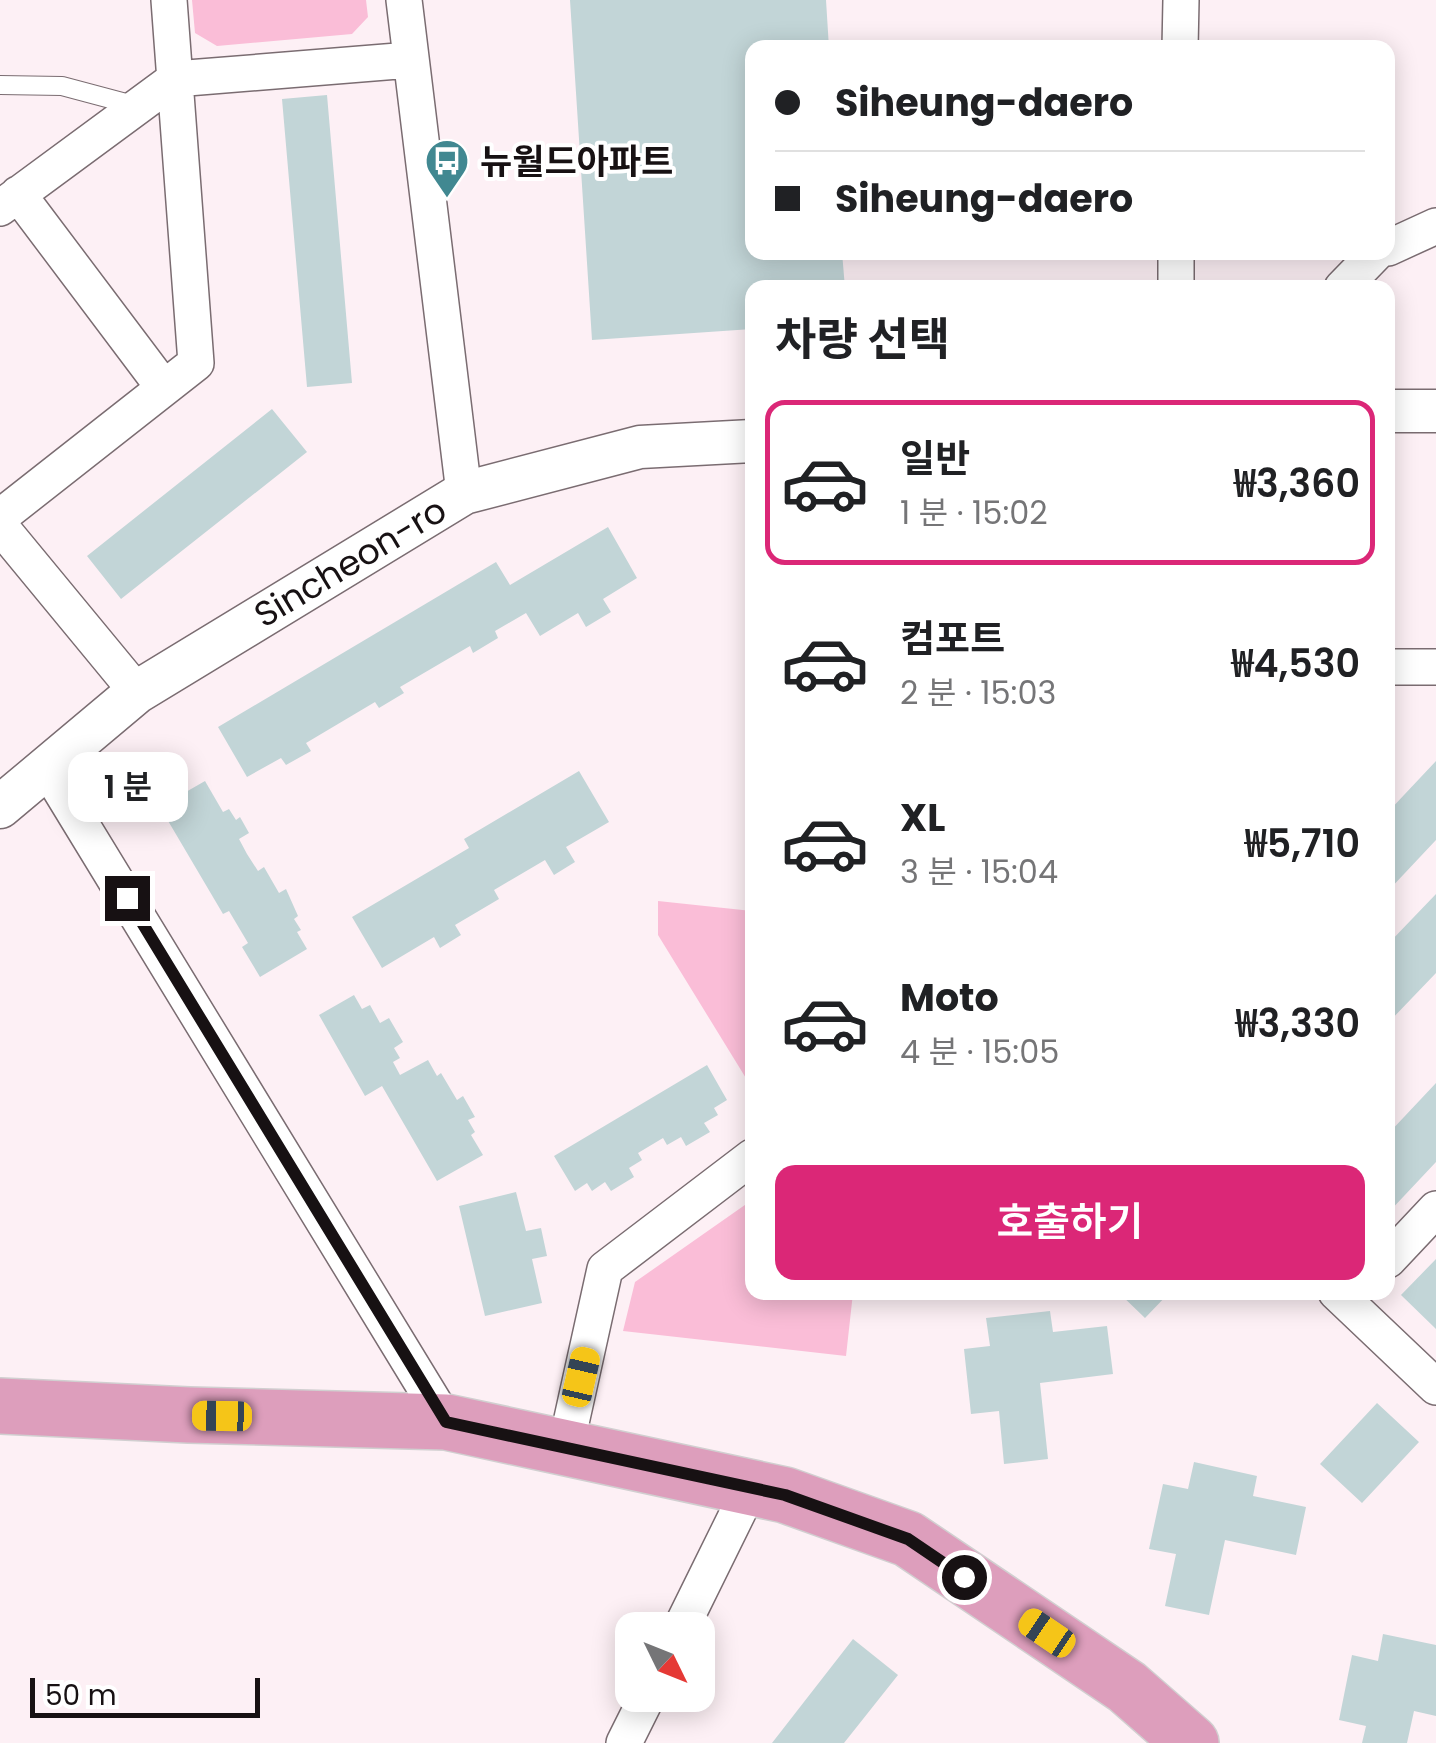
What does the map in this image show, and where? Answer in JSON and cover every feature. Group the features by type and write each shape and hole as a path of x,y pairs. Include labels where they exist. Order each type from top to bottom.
{"main road":[{"path":"0,1406 446,1422 785,1495 908,1539 1128,1687 1191,1743"}],"street":[{"path":"0,517 196,363 169,0"},
{"path":"404,0 464,492"},
{"path":"1180,40 1181,0"},
{"path":"164,388 9,201 175,79 410,60"},
{"path":"1395,245 1436,226"},
{"path":"1350,280 1370,260"},
{"path":"1395,411 1436,411"},
{"name":"Sincheon-ro","path":"0,807 137,692 464,492 640,448 745,441"},
{"path":"0,526 137,692"},
{"path":"1395,667 1436,667"},
{"path":"47,768 446,1422"},
{"path":"566,1450 605,1269 745,1162"},
{"path":"1395,1253 1436,1209"},
{"path":"1350,1300 1436,1387"},
{"path":"689,1612 752,1486"},
{"path":"624,1743 640,1712"}],"lane":[{"path":"0,85 62,86 137,106"}],"shaded area":[{"path":"192,0 366,0 368,17 352,34 217,46 195,33"},
{"path":"658,901 745,910 745,1077 658,935"},
{"path":"745,1205 745,1300 852,1300 846,1356 623,1331 635,1282"}],"building":[{"path":"570,0 826,0 828,40 745,40 745,260 843,260 844,280 745,280 745,329 592,340"},
{"path":"327,95 352,383 307,387 282,99"},
{"path":"272,409 307,452 121,599 87,556"},
{"path":"608,527 637,578 603,599 611,612 586,627 578,613 540,636 526,613 495,631 498,638 473,653 470,646 400,687 404,693 379,708 375,702 306,743 311,751 286,765 281,758 247,777 218,727 496,562 510,585"},
{"path":"1436,761 1436,840 1395,884 1395,805"},
{"path":"579,771 609,822 566,847 575,862 554,875 545,860 494,890 499,899 455,925 461,935 440,948 434,937 382,968 352,917 469,848 464,839"},
{"path":"205,781 223,812 229,809 236,820 240,817 249,833 239,839 247,854 258,871 264,867 279,893 286,889 298,916 294,919 301,930 297,932 307,949 260,977 242,947 248,943 229,911 223,914 164,814 170,811 165,804"},
{"path":"1436,894 1436,973 1395,1016 1395,937"},
{"path":"354,995 362,1009 370,1005 380,1023 389,1018 403,1042 394,1048 400,1058 393,1062 400,1075 428,1060 457,1100 463,1096 475,1117 468,1120 475,1132 471,1135 483,1155 437,1181 382,1086 365,1096 319,1015"},
{"path":"707,1065 727,1100 714,1108 718,1115 704,1123 710,1132 686,1146 681,1137 667,1145 663,1138 638,1153 642,1160 629,1168 634,1177 611,1191 605,1182 592,1191 587,1183 575,1191 554,1156"},
{"path":"1436,1083 1436,1162 1395,1206 1395,1127"},
{"path":"516,1192 526,1231 541,1228 547,1256 532,1259 542,1303 485,1316 459,1206"},
{"path":"1436,1259 1436,1329 1401,1295"},
{"path":"1126,1300 1162,1300 1145,1318"},
{"path":"1050,1311 1053,1332 1107,1326 1113,1374 1040,1383 1048,1459 1004,1464 999,1411 971,1414 964,1349 990,1346 986,1318"},
{"path":"1377,1403 1419,1442 1362,1503 1320,1464"},
{"path":"1194,1462 1257,1476 1253,1496 1306,1507 1296,1555 1225,1540 1209,1615 1165,1606 1176,1554 1149,1549 1163,1484 1188,1489"},
{"path":"1383,1634 1436,1645 1436,1716 1414,1711 1407,1743 1362,1743 1366,1726 1339,1720 1352,1655 1378,1661"},
{"path":"853,1639 898,1675 844,1743 772,1743"}],"place":[{"name":"뉴월드아파트","path":"447,199"}],"route":[{"path":"127,898 446,1422 785,1495 908,1539 964,1577"}]}
